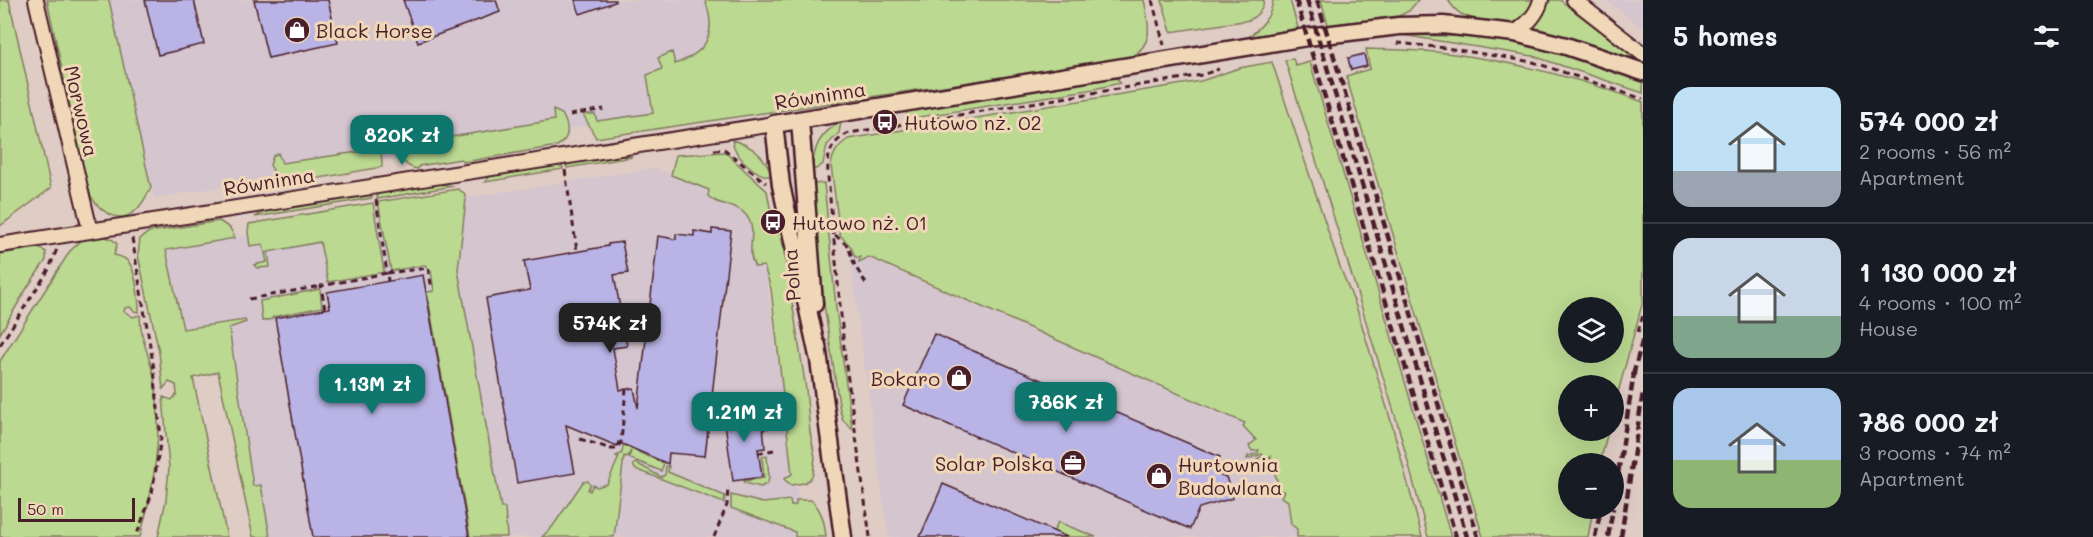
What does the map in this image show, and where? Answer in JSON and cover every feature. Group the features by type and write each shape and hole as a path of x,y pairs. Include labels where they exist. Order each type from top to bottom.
{"street":[{"name":"Morwowa","path":"36,0 90,230"},
{"path":"1515,33 1539,8 1541,0"},
{"path":"1574,0 1643,54"},
{"name":"Równinna","path":"0,245 800,120 1307,37 1399,26 1443,25 1515,33 1566,45 1643,72"},
{"name":"Polna","path":"800,120 818,356 843,537"},
{"name":"Polna","path":"774,124 781,185 818,356"}],"path":[{"path":"1152,0 1168,60"},
{"path":"1388,42 1446,48 1533,62 1643,99"},
{"path":"870,537 846,358 828,177 828,154 834,143 849,134 1202,75 1223,68"},
{"path":"570,115 604,109"},
{"path":"713,150 725,149"},
{"path":"563,157 577,252"},
{"path":"385,199 374,200 388,281"},
{"path":"129,225 154,369 161,438 152,493 136,537"},
{"path":"0,345 54,261 57,251 57,235"},
{"path":"835,235 848,246 855,266 867,285"},
{"path":"249,300 387,273 428,268 432,289"},
{"path":"321,286 325,309"},
{"path":"1638,332 1643,315"},
{"path":"580,439 610,449 617,449 621,442 626,389"},
{"path":"763,428 771,427"},
{"path":"758,453 774,450"},
{"path":"714,537 728,505 728,487"}],"shaded area":[{"path":"109,0 706,0 721,39 662,115 154,198"},
{"path":"1605,0 1643,0 1643,27"},
{"path":"656,168 756,209 804,537 253,537 218,373 194,377 168,250 426,204"},
{"path":"849,250 1275,437 1305,537 888,537"}],"green space":[{"path":"0,0 9,0 51,188 0,226"},
{"path":"47,0 109,0 151,188 139,207 127,216 113,216 106,213 95,203 88,190"},
{"path":"705,0 1144,0 1148,33 1143,46 1130,58 596,138 583,114 595,114 597,121 653,113 647,75 662,69 658,58 672,52 675,64 695,54 702,47 707,40 710,22"},
{"path":"1162,0 1264,0 1260,12 1250,20 1171,32"},
{"path":"1273,0 1290,0 1298,28 1249,37 1265,21"},
{"path":"1321,0 1418,0 1409,11 1399,16 1328,25"},
{"path":"1448,0 1535,0 1528,12 1520,19 1504,23 1489,22 1461,14"},
{"path":"1550,0 1560,0 1636,59 1533,28"},
{"path":"1402,35 1491,37 1536,45 1575,56 1643,82 1643,93 1533,56"},
{"path":"1366,49 1410,50 1502,62 1597,86 1643,102 1643,301 1623,375 1558,375 1558,441 1606,441 1602,453 1558,453 1558,519 1591,519 1588,537 1483,537 1346,76 1370,69"},
{"path":"1293,59 1296,66 1310,62 1451,537 1428,537 1398,425 1285,60"},
{"path":"1272,62 1340,267 1357,309 1393,428 1422,537 1297,537 1297,529 1291,524 1288,501 1281,497 1284,491 1280,491 1279,484 1271,486 1278,483 1273,468 1267,464 1271,461 1271,456 1253,465 1263,456 1262,454 1247,459 1259,450 1252,451 1249,446 1256,440 1243,426 1245,423 869,257 859,262 860,257 855,257 851,247 840,235 831,165 836,150 848,139 1201,81 1239,68"},
{"path":"1116,77 1120,83 1094,89 907,119 906,109"},
{"path":"553,110 562,114 567,128 567,136 557,146 464,162 461,159 419,166 418,169 406,164 399,154 399,142 407,132 409,144 554,120"},
{"path":"841,122 839,133 827,145 823,164 812,169 819,141"},
{"path":"370,139 381,146 382,167 281,185 270,165 273,156 278,153 282,163 365,151 365,140"},
{"path":"732,140 746,145 757,153 773,176 767,176 747,165 737,153"},
{"path":"725,152 767,191 775,234 781,233 815,457 813,474 804,483 791,485 784,479 792,474 771,289 764,266 755,267 752,260 752,233 749,220 741,210 716,202 708,196 709,190 671,175 676,155"},
{"path":"621,156 632,157 567,168 566,164"},
{"path":"562,165 563,169 485,182 489,177 496,175"},
{"path":"824,183 836,308 852,429 843,420 840,411 824,304 813,184"},
{"path":"438,184 454,186 377,199 377,193"},
{"path":"458,189 464,193 466,199 458,270 501,508 505,508 507,537 470,537 427,292 434,291 431,271 425,265 391,271 378,202"},
{"path":"372,195 372,198 255,217 264,212"},
{"path":"373,203 384,272 328,282 320,242 268,252 270,267 257,268 254,265 267,262 263,244 250,246 249,224"},
{"path":"219,221 230,228 235,238 166,250 183,329 245,320 246,322 229,328 253,486 261,485 270,537 253,537 218,372 193,378 227,537 158,537 166,500 169,468 163,397 172,400 177,394 176,385 169,382 163,389 159,352 138,255 140,239 149,232"},
{"path":"105,237 114,241 117,244 114,255 125,259 132,268 137,287 139,312 130,307 125,308 124,311 133,317 140,315 143,338 154,377 158,437 150,498 140,537 0,537 0,361 70,251 82,240"},
{"path":"39,248 46,252 46,260 0,334 0,254"},
{"path":"320,289 322,307 262,321 260,301"},
{"path":"631,404 636,404 631,449 664,463 661,471 629,458 631,451 627,457 624,456 614,537 542,537 553,526 583,482 588,481 590,491 593,485 597,487 607,484 619,457 616,456 622,453"},
{"path":"767,456 768,483 761,487 744,483 744,481 764,478 762,457"},
{"path":"636,463 661,477 665,475 666,466 669,466 668,472 725,496 724,503 635,469 633,465"},
{"path":"731,495 763,503 790,500 791,506 796,505 796,500 811,500 822,517 826,537 795,537 795,532 731,508"},
{"path":"1058,522 1096,537 1051,537"}],"building":[{"path":"145,0 194,0 204,44 158,55"},
{"path":"254,0 328,0 338,43 268,58"},
{"path":"403,0 496,0 500,12 418,42"},
{"path":"575,0 615,0 615,2 580,14"},
{"path":"1364,54 1367,66 1351,70 1348,58"},
{"path":"712,229 731,231 705,456 669,453 668,464 618,442 617,446 566,425 575,473 517,483 486,298 530,290 524,261 622,242 628,273 614,275 627,346 613,348 620,390 634,388 638,408 658,236 676,239 676,234 694,236 694,231 712,234"},
{"path":"423,275 469,537 313,537 275,318 330,308 327,292"},
{"path":"934,334 1220,457 1214,472 1226,477 1233,498 1199,508 1190,529 903,405"},
{"path":"752,405 755,426 763,425 765,448 758,449 762,477 733,481 723,409"},
{"path":"943,484 1067,537 920,537"}],"railway":[{"path":"1296,0 1456,537"},
{"path":"1307,0 1467,537"},
{"path":"1317,0 1478,537"},
{"path":"1633,375 1643,338"},
{"path":"1621,453 1635,367"},
{"path":"1621,537 1643,392"},
{"path":"1595,537 1599,519"},
{"path":"1608,537 1611,519"}],"place":[{"name":"Black Horse","path":"297,30"},
{"name":"Hutowo nż. 02","path":"885,122"},
{"name":"Hutowo nż. 01","path":"773,222"},
{"name":"Bokaro","path":"959,378"},
{"name":"Solar Polska","path":"1073,463"},
{"name":"Hurtownia Budowlana","path":"1159,476"}]}
